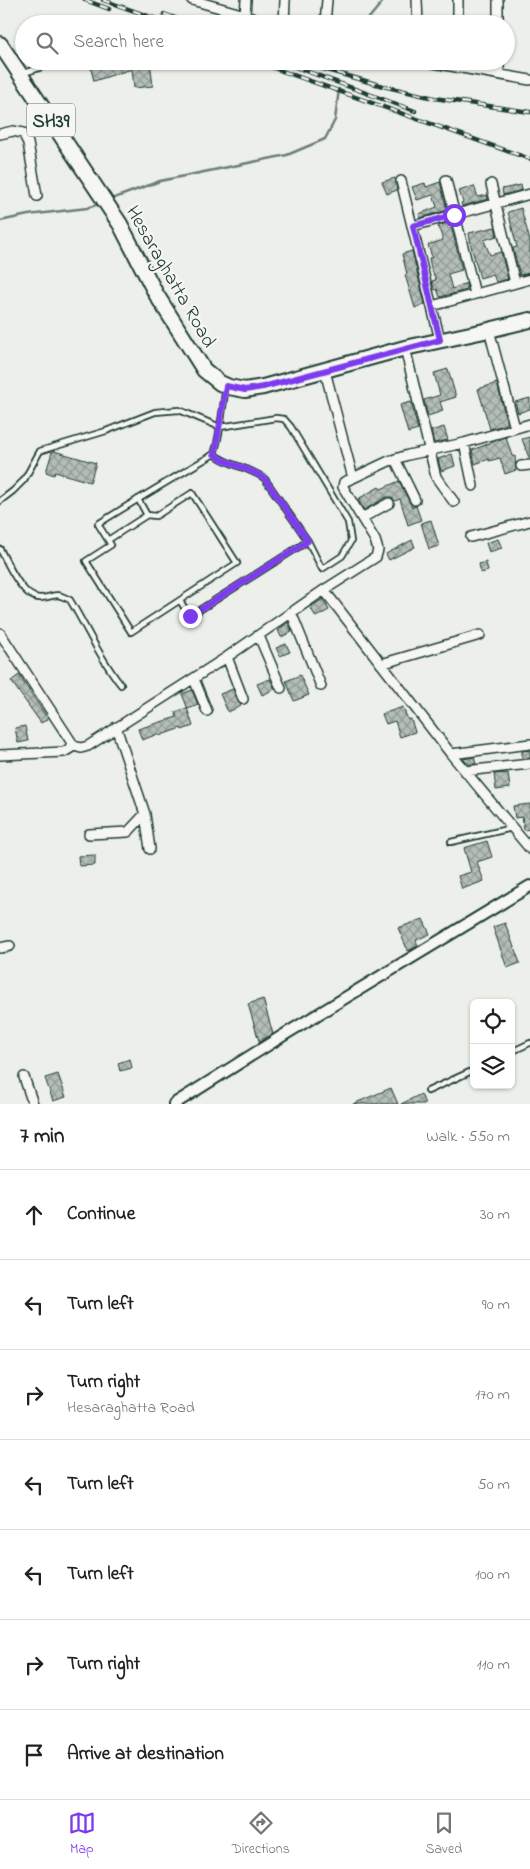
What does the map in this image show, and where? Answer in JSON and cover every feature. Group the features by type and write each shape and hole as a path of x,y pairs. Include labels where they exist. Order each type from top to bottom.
{"main road":[{"name":"Hesaraghatta Road","path":"0,44 15,66"},
{"name":"Hesaraghatta Road","path":"17,70 120,224 156,294 204,370 226,386 245,390 325,371 405,348 530,320"}],"street":[{"path":"192,0 206,2 245,15 246,0"},
{"path":"284,15 285,0"},
{"path":"326,15 327,0"},
{"path":"417,0 418,15"},
{"path":"458,0 458,15"},
{"path":"498,0 498,15"},
{"path":"483,70 530,80"},
{"path":"499,70 499,74"},
{"path":"0,134 13,131 23,133 28,144 37,196"},
{"path":"446,180 475,294"},
{"path":"401,181 440,340"},
{"path":"491,184 515,283"},
{"path":"413,226 530,194"},
{"path":"432,306 530,279"},
{"path":"489,330 515,428"},
{"path":"405,348 436,477 454,502"},
{"path":"325,371 353,478"},
{"path":"0,632 74,746 81,748 88,746 194,679 259,636 291,612 376,557 378,550 362,518 343,487 344,482 395,459 464,443 530,424"},
{"path":"464,443 473,486"},
{"path":"395,459 415,500"},
{"path":"362,518 389,503"},
{"path":"472,537 530,522"},
{"path":"324,590 451,754 530,849"},
{"path":"291,612 321,686"},
{"path":"380,664 480,635"},
{"path":"259,636 281,688"},
{"path":"227,657 243,699"},
{"path":"194,679 207,711"},
{"path":"116,727 145,814 150,848"},
{"path":"451,754 530,744"},
{"path":"0,755 64,752 74,746"},
{"path":"465,771 530,764"},
{"path":"89,834 128,832 145,814"},
{"path":"174,1104 287,1033 530,886"},
{"path":"0,948 10,946"},
{"path":"24,1077 32,1104"}],"lane":[{"path":"20,74 32,70"},
{"path":"108,540 147,515 156,516 192,493 237,563 131,632 86,562 111,545 98,524 214,454 226,386"},
{"path":"0,501 24,480 40,451 106,431 155,412 179,410 220,427 276,418 284,419 291,427 348,522 351,541 342,556 322,569 308,541 265,479 258,473 220,459 214,454"},
{"path":"138,500 147,515"},
{"path":"180,600 190,616 308,541"},
{"path":"0,549 16,578 28,594 40,598 55,594 70,600 98,648 106,666 120,685"},
{"path":"451,842 512,828"},
{"path":"515,1050 530,1043"},
{"path":"428,1091 470,1072"}],"building":[{"path":"91,70 129,70 94,81"},
{"path":"132,70 151,70 153,86 134,88"},
{"path":"395,178 397,190 387,194 382,182"},
{"path":"440,182 447,210 420,218 419,214 437,207 433,195 417,200 412,187 425,183 426,187"},
{"path":"521,185 522,190 503,195 502,189"},
{"path":"474,186 478,197 487,195 488,199 462,206 461,203 463,202 459,191"},
{"path":"521,208 530,241 530,273 520,275 513,248 517,247 508,212"},
{"path":"450,222 462,270 448,274 452,289 466,283 467,290 440,297 437,289 434,290 432,281 436,280 431,269 429,258 432,257 428,245 443,240 438,226"},
{"path":"495,227 497,236 484,240 490,255 501,252 508,279 496,282 493,274 480,278 469,233"},
{"path":"412,251 425,304 415,308 405,275 407,274 402,254"},
{"path":"448,369 456,397 440,402 443,411 428,416 424,400 440,395 434,373"},
{"path":"497,383 507,424 490,429 478,389"},
{"path":"530,398 530,409 518,413 515,402"},
{"path":"411,402 418,430 408,433 400,405"},
{"path":"444,427 448,440 434,443 431,431"},
{"path":"506,437 512,456 515,456 516,470 505,474 500,458 489,461 489,459 475,464 472,450"},
{"path":"530,437 530,458 529,458 522,439"},
{"path":"52,452 96,463 90,482 55,472 54,475 46,472"},
{"path":"452,454 455,466 441,471 438,459"},
{"path":"399,481 412,507 416,506 421,520 408,525 400,499 395,501 392,497 386,497 364,510 358,499 379,487 381,489"},
{"path":"431,520 439,546 429,549 421,523"},
{"path":"498,539 502,548 489,552 486,543"},
{"path":"412,540 415,547 389,560 386,554"},
{"path":"486,562 488,571 481,573 479,564"},
{"path":"323,599 329,610 316,617 310,607"},
{"path":"288,622 292,632 281,637 278,630"},
{"path":"286,644 290,652 280,656 276,648"},
{"path":"19,675 48,719 41,723 11,681"},
{"path":"300,675 309,695 294,701 286,681"},
{"path":"270,679 275,689 262,695 257,684"},
{"path":"233,689 241,706 228,712 220,694"},
{"path":"192,690 198,705 188,709 182,694"},
{"path":"403,707 408,720 411,719 415,732 400,737 395,721 386,724 382,714"},
{"path":"187,708 193,726 159,736 158,734 142,740 138,729 177,717 175,712"},
{"path":"25,726 28,741 18,743 15,728"},
{"path":"530,750 530,758 522,759 522,751"},
{"path":"474,757 476,764 468,764 463,759"},
{"path":"508,773 510,788 496,790 494,774"},
{"path":"530,804 530,829 524,830 522,817 515,818 513,806"},
{"path":"487,841 492,857 477,862 484,881 462,889 458,876 471,872 464,848"},
{"path":"95,855 95,865 79,866 78,856"},
{"path":"423,919 430,934 416,940 418,946 408,951 398,928"},
{"path":"505,923 520,963 507,968 493,927"},
{"path":"263,999 273,1034 259,1041 248,1004"},
{"path":"130,1059 132,1068 120,1071 118,1063"},
{"path":"58,1074 66,1097 53,1101 45,1078"},
{"path":"391,1088 398,1104 353,1104"},
{"path":"421,1094 425,1104 401,1104"}],"waterway":[{"path":"372,15 384,0"},
{"path":"109,200 160,181 287,155 325,139 335,120 339,89"},
{"path":"0,221 28,215 87,208 102,203"}],"railway":[{"path":"85,0 109,9"},
{"path":"103,0 146,15"},
{"path":"279,70 530,159"},
{"path":"303,70 415,111"},
{"path":"327,70 434,98 530,112"}],"route":[{"path":"190,616 308,541 265,479 258,473 220,459 214,454 226,386 245,390 263,387 440,340 413,226 454,215"}]}
